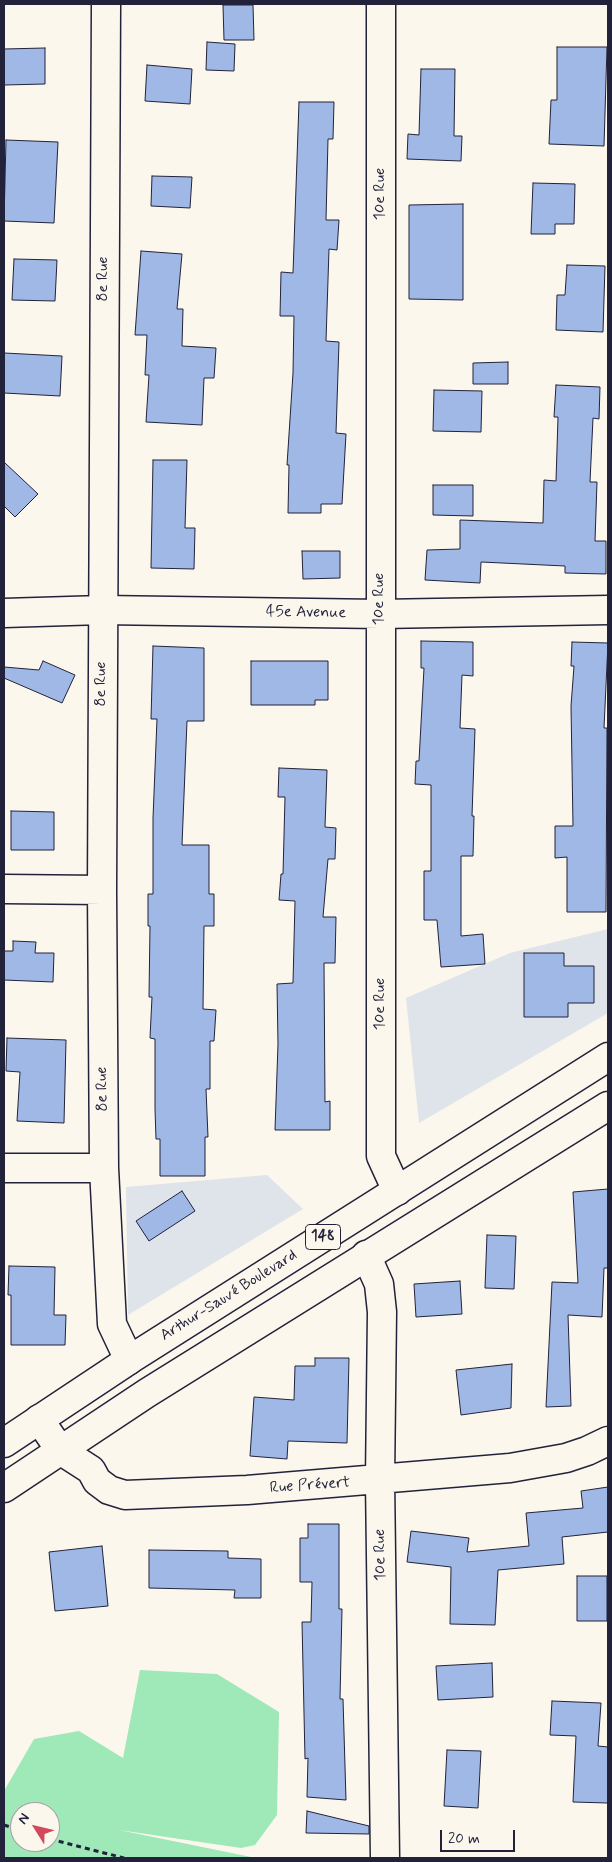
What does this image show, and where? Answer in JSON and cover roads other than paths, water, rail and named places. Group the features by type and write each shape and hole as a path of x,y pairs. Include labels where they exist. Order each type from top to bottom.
{"street":[{"name":"8e Rue","path":"106,4 102,610 104,1168 112,1324 128,1360"},
{"name":"10e Rue","path":"382,4 380,1156 396,1191"},
{"name":"45e Avenue","path":"4,613 102,610 380,614 608,610"},
{"path":"4,889 102,890"},
{"name":"Arthur-Sauvé Boulevard","path":"4,1443 128,1360 608,1057"},
{"name":"148","path":"4,1488 60,1450 366,1255 608,1106"},
{"path":"4,1168 104,1168"},
{"name":"10e Rue","path":"366,1255 379,1284 382,1304 380,1480 385,1858"},
{"name":"Rue Prévert","path":"39,1419 60,1450 91,1470 97,1481 108,1490 125,1495 185,1494 380,1480 510,1468 545,1462 587,1451 608,1441"}]}
